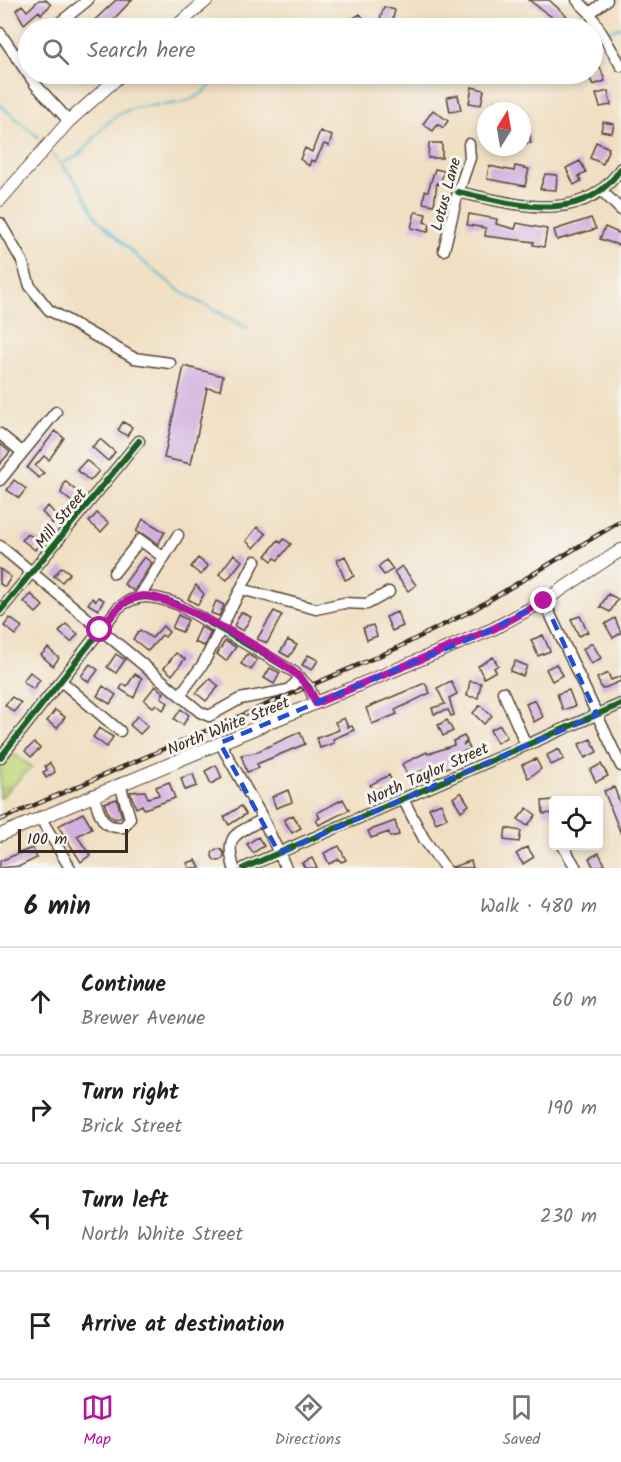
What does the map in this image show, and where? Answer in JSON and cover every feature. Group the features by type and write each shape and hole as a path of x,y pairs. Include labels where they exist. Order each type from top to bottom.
{"main road":[{"path":"186,18 207,0"},
{"path":"0,200 69,121 111,84"},
{"name":"North White Street","path":"0,835 493,629 544,601 621,550"}],"street":[{"path":"66,18 88,0"},
{"path":"577,0 593,18"},
{"path":"590,13 607,0"},
{"path":"0,33 18,60"},
{"path":"603,35 621,66"},
{"path":"35,84 69,121"},
{"name":"Lotus Lane","path":"444,250 458,192 470,158 469,144"},
{"path":"458,192 538,207 559,208 582,202 602,190 621,168"},
{"path":"602,190 621,210"},
{"path":"0,223 22,261 30,286 49,310 134,358 170,363"},
{"path":"0,480 56,412"},
{"path":"0,434 22,452"},
{"name":"Mill Street","path":"0,611 139,441"},
{"path":"145,596 163,557 178,535"},
{"path":"114,573 140,540 163,557"},
{"path":"0,546 200,712 209,716 240,699 288,690 301,678"},
{"path":"180,695 203,664 255,561"},
{"path":"241,589 316,609 344,603 367,604 389,592"},
{"path":"0,758 118,608 145,596 177,604 301,678 316,703"},
{"path":"544,601 621,766"},
{"path":"61,681 120,731"},
{"path":"503,692 526,745"},
{"name":"North Taylor Street","path":"244,868 621,704"},
{"path":"220,743 263,819 286,868"},
{"path":"93,795 105,825 111,828 124,827 130,818 120,784"},
{"path":"403,799 424,840 445,868"},
{"path":"40,817 70,868"},
{"path":"234,868 230,853 230,840 234,835 263,819"},
{"path":"565,850 576,868"}],"highlighted area":[{"path":"544,601 597,715 279,853 220,743 493,629"}],"green space":[{"path":"10,751 32,767 0,798 0,761"}],"building":[{"path":"39,0 46,0 51,5 41,14 39,11 31,18 21,18 16,10 22,5 27,11"},
{"path":"116,0 132,0 115,18 97,18"},
{"path":"529,0 549,0 568,17 553,18"},
{"path":"384,7 395,10 393,18 380,18"},
{"path":"472,87 484,90 482,102 477,102 477,104 469,103"},
{"path":"608,91 611,105 600,107 596,94"},
{"path":"458,95 461,110 450,112 447,97"},
{"path":"433,110 448,121 443,128 438,124 433,131 423,124"},
{"path":"603,122 614,124 612,133 601,131"},
{"path":"320,131 332,136 329,146 324,144 315,162 311,160 309,166 300,159 305,148 312,152"},
{"path":"596,142 609,148 603,164 590,158"},
{"path":"429,143 442,143 442,158 428,158"},
{"path":"580,161 586,172 579,176 581,181 574,185 566,168"},
{"path":"489,166 514,171 515,166 529,169 525,186 487,179"},
{"path":"435,169 444,171 440,184 437,183 434,205 423,203 425,191 428,191"},
{"path":"545,174 557,175 556,190 540,189"},
{"path":"415,212 426,214 424,222 430,224 428,232 411,228"},
{"path":"469,214 497,219 496,224 515,229 517,223 547,229 544,247 533,245 534,242 485,236 486,228 467,225"},
{"path":"591,218 596,229 557,240 554,230"},
{"path":"605,227 621,234 621,246 600,239"},
{"path":"184,366 223,376 220,390 207,388 191,464 164,458"},
{"path":"123,422 132,427 127,436 118,430"},
{"path":"55,431 64,438 49,460 44,456 35,466 44,473 39,478 27,468"},
{"path":"100,439 115,452 108,461 92,447"},
{"path":"0,444 10,452 0,464"},
{"path":"86,460 99,471 90,481 77,470"},
{"path":"14,480 26,489 19,498 7,490"},
{"path":"65,481 80,494 73,503 61,493"},
{"path":"48,506 59,518 53,524 42,512"},
{"path":"97,513 109,523 101,532 89,522"},
{"path":"143,519 165,532 158,544 144,534 136,532"},
{"path":"257,527 266,534 254,548 246,541"},
{"path":"27,534 41,541 35,550 22,540"},
{"path":"284,539 291,544 278,560 275,558 272,561 266,556 278,540 281,543"},
{"path":"234,554 242,561 227,580 219,574"},
{"path":"345,556 354,576 345,580 337,560"},
{"path":"144,557 152,563 134,591 124,584"},
{"path":"198,558 208,566 201,575 191,567"},
{"path":"386,560 393,569 384,575 378,567"},
{"path":"402,566 416,585 408,591 394,572"},
{"path":"62,567 70,573 62,582 54,576"},
{"path":"0,569 11,577 5,587 0,584"},
{"path":"196,585 204,594 198,605 188,599"},
{"path":"31,594 43,606 36,613 24,602"},
{"path":"608,594 618,599 610,612 600,607"},
{"path":"98,597 104,600 98,610 88,604 92,598 96,601"},
{"path":"216,601 224,605 219,616 211,613"},
{"path":"274,611 282,615 267,643 257,639"},
{"path":"241,612 251,617 243,631 234,626"},
{"path":"397,612 403,626 392,631 386,617"},
{"path":"178,615 188,620 182,632 172,628"},
{"path":"580,616 588,632 579,636 571,619"},
{"path":"10,618 22,627 16,635 4,626"},
{"path":"615,618 621,633 613,638 605,624"},
{"path":"66,624 78,634 71,642 59,632"},
{"path":"373,625 377,636 367,640 363,628"},
{"path":"163,626 169,632 165,637 162,635 148,651 133,639 140,630 152,638"},
{"path":"201,627 211,632 204,646 194,642"},
{"path":"543,635 550,651 538,656 531,640"},
{"path":"288,640 297,645 289,657 280,652"},
{"path":"225,641 236,647 226,661 217,654"},
{"path":"592,643 601,658 591,664 583,649"},
{"path":"48,648 59,658 53,666 41,655"},
{"path":"176,653 185,659 172,675 164,668"},
{"path":"116,654 125,660 116,673 107,667"},
{"path":"247,654 257,660 251,670 241,664"},
{"path":"308,655 318,660 312,670 302,665"},
{"path":"493,657 498,665 494,668 496,671 484,678 478,666"},
{"path":"515,661 527,666 523,676 510,671"},
{"path":"90,664 98,670 89,682 81,676"},
{"path":"556,664 563,675 552,681 546,669"},
{"path":"270,668 280,673 274,684 264,678"},
{"path":"30,672 40,680 33,689 23,681"},
{"path":"608,673 611,680 621,676 621,681 602,689 597,678"},
{"path":"135,674 142,678 134,698 120,689 123,684 127,686"},
{"path":"210,679 219,686 206,701 196,693"},
{"path":"451,681 457,694 449,698 454,715 451,716 448,710 434,714 432,708 445,704 437,688"},
{"path":"470,681 481,683 478,698 467,696"},
{"path":"425,683 430,693 395,710 397,714 372,724 366,708"},
{"path":"103,686 116,695 110,704 97,696"},
{"path":"155,686 164,693 161,697 168,703 163,710 156,704 153,707 144,700"},
{"path":"569,690 575,706 563,710 557,694"},
{"path":"12,697 21,703 14,712 5,705"},
{"path":"535,700 543,717 534,722 526,704"},
{"path":"480,705 492,716 484,724 473,713"},
{"path":"181,709 189,715 183,725 174,719"},
{"path":"55,710 65,717 57,728 47,721"},
{"path":"137,716 148,726 140,734 130,725"},
{"path":"344,718 348,727 352,726 354,730 333,739 334,743 320,748 317,738 339,730 335,722"},
{"path":"447,720 453,731 443,736 438,725"},
{"path":"500,725 507,737 497,743 490,730"},
{"path":"99,728 113,737 107,747 93,737"},
{"path":"300,732 305,744 257,764 259,768 247,772 241,755 254,753"},
{"path":"464,736 467,741 463,745 467,743 470,749 449,757 452,766 442,769 440,764 408,776 402,764 427,752 428,754 454,745 453,741"},
{"path":"591,739 597,752 585,758 579,744"},
{"path":"34,743 40,748 31,757 25,751"},
{"path":"559,749 564,759 551,765 547,755"},
{"path":"536,759 541,769 528,778 522,765"},
{"path":"50,763 55,772 46,778 43,772 47,770 45,766"},
{"path":"601,764 608,776 596,782 590,770"},
{"path":"216,765 222,778 211,784 205,771"},
{"path":"193,774 197,786 185,790 181,778"},
{"path":"389,775 394,786 383,791 381,787 374,791 370,785"},
{"path":"169,782 175,798 144,809 142,805 136,808 130,792 145,791 148,798 159,795 156,787"},
{"path":"614,787 621,806 621,834 604,791"},
{"path":"288,790 292,802 276,808 272,797"},
{"path":"461,792 469,805 461,811 453,798"},
{"path":"117,799 122,817 115,819 109,815 104,803"},
{"path":"343,799 349,810 319,825 316,820 320,818 317,813"},
{"path":"549,800 549,813 543,814 542,801"},
{"path":"441,803 447,818 436,823 429,808"},
{"path":"241,806 246,814 229,825 224,817"},
{"path":"527,808 536,815 527,826 518,819"},
{"path":"83,813 92,828 77,836 90,855 81,862 58,826"},
{"path":"293,815 301,828 292,833 284,820"},
{"path":"395,821 399,835 390,837 389,832 371,838 368,831"},
{"path":"506,828 521,831 519,842 504,840"},
{"path":"258,837 264,846 253,853 247,844"},
{"path":"339,846 346,860 341,862 339,859 329,864 324,853"},
{"path":"527,847 534,857 523,864 516,854"},
{"path":"32,848 37,858 20,866 0,868 0,861"},
{"path":"218,849 224,855 218,861 212,855"},
{"path":"599,853 605,865 594,868 589,858"},
{"path":"312,858 317,868 305,868 302,863"},
{"path":"196,860 200,868 189,868 187,863"},
{"path":"471,861 473,868 452,868 452,867"}],"waterway":[{"path":"607,32 621,27"},
{"path":"64,162 80,154 110,120 118,115 128,110 189,100 201,94 211,84"},
{"path":"0,105 38,137"},
{"path":"53,155 78,184 98,220 140,259 181,292 249,329"}],"railway":[{"path":"0,820 395,649 473,610 621,521"}],"cycle path":[{"path":"458,192 524,205 547,207 568,205 588,198 606,186 621,168"},
{"path":"0,611 139,441"},
{"path":"0,758 118,608 139,598 161,599 177,604 294,672 309,687 316,703"},
{"path":"244,868 621,704"}],"route":[{"path":"100,630 118,608 128,600 140,596 160,598 195,613 294,672 309,687 316,703 453,647 493,629 544,601"}]}
